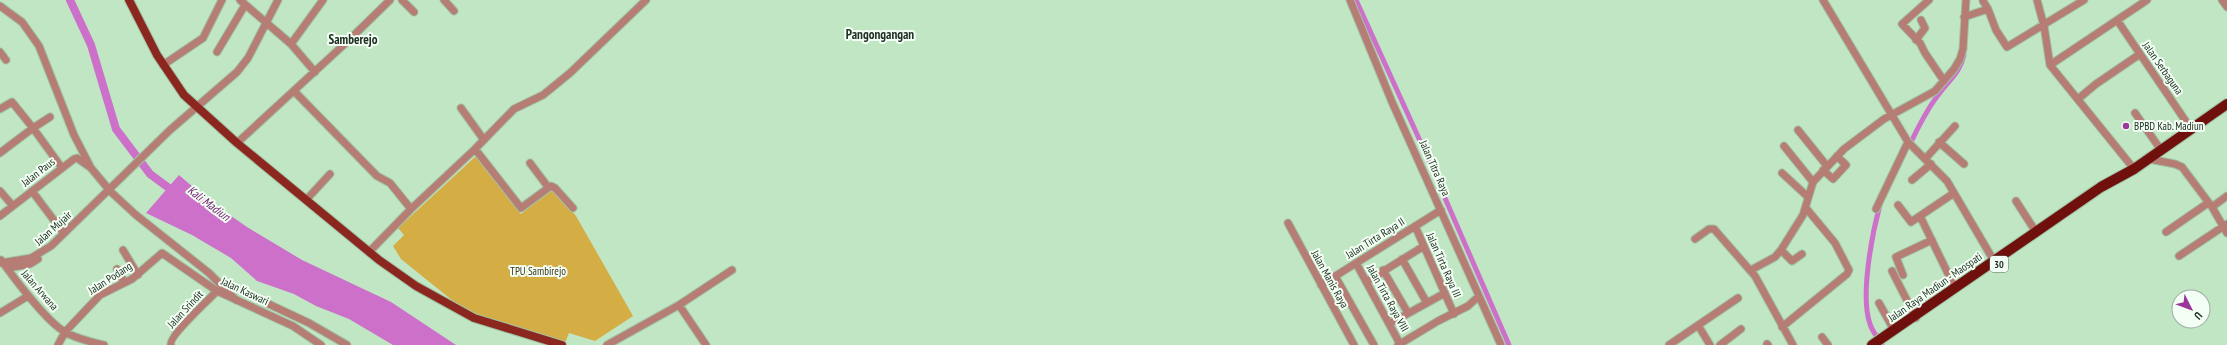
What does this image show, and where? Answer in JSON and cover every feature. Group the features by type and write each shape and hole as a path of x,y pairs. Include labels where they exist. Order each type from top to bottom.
{"highway":[{"name":"Jalan Raya Madiun - Maospati","path":"1878,343 2060,219 2104,192 2113,182 2226,106"},
{"name":"Jalan Raya Madiun - Maospati","path":"1878,343 1894,330 1916,318 1994,260 2036,232 2060,219"}],"main road":[{"path":"129,0 163,65 184,95 237,143 369,252 416,286 474,318 539,342 562,345"}],"street":[{"path":"163,65 202,39 222,0"},
{"path":"2,263 36,261 54,247 164,136 196,106 237,72 248,58 278,0"},
{"path":"291,44 323,0"},
{"path":"402,0 414,12"},
{"path":"444,0 454,11"},
{"path":"369,252 514,109 543,95 558,83 646,0"},
{"name":"Jalan Titra Raya","path":"1350,0 1392,102 1500,345"},
{"path":"1823,0 1911,144 1943,176 1994,260"},
{"path":"1928,0 1902,24 1920,43 1944,81"},
{"path":"1751,270 1775,258 1806,208 1808,196 1814,182 1837,156 1851,143 1892,115 1931,94 1944,81 1960,59 1967,16 1966,0"},
{"path":"2037,0 2044,26 2050,65 2134,169"},
{"path":"1983,1 1988,9 1996,30 2008,47 2084,0"},
{"path":"2050,65 2147,0"},
{"path":"2222,0 2227,7"},
{"path":"237,143 315,72 388,1"},
{"path":"217,52 242,2 291,44 315,72"},
{"path":"0,6 22,22 39,46 67,121 91,168 107,192 159,235 209,273 231,287 309,323 347,345"},
{"path":"1967,16 1988,9"},
{"path":"1916,40 1925,28 1921,20"},
{"name":"Jalan Serbaguna","path":"2117,20 2191,129"},
{"path":"2078,99 2101,80 2140,54"},
{"path":"294,91 377,176 390,183 411,209"},
{"path":"0,108 12,102 62,168"},
{"path":"461,108 484,140"},
{"path":"2135,112 2161,150"},
{"path":"0,153 50,117"},
{"path":"1925,159 1939,142 1956,126"},
{"path":"1798,130 1833,179 1846,165 1837,156"},
{"path":"1939,142 1964,164"},
{"path":"1876,209 1911,144"},
{"path":"1784,146 1814,182"},
{"path":"475,149 521,208 548,187"},
{"name":"Jalan Paus","path":"0,216 77,158 91,168"},
{"path":"2149,158 2182,167 2226,228 2179,256"},
{"path":"530,163 548,187 555,188 573,208"},
{"path":"1912,180 1931,164"},
{"path":"1782,173 1808,196"},
{"path":"306,200 330,174"},
{"path":"0,191 13,206"},
{"path":"32,191 62,231"},
{"path":"2,263 35,253 49,243 107,192"},
{"path":"1898,205 1910,222 1954,193"},
{"path":"2166,232 2227,196"},
{"path":"2016,201 2036,232"},
{"path":"1782,327 1834,285 1849,270 1835,242 1806,208"},
{"name":"Jalan Tirta Raya II","path":"1321,284 1441,210"},
{"path":"1920,216 1955,288"},
{"name":"Jalan Manis Raya","path":"1288,223 1354,345"},
{"name":"Jalan Tirta Raya III","path":"1415,226 1454,314"},
{"path":"1695,239 1709,229 1714,229 1751,270 1793,345"},
{"path":"1903,275 1896,257 1932,240"},
{"path":"1366,282 1383,270 1424,246"},
{"path":"123,250 138,275"},
{"path":"1781,250 1792,261 1802,254"},
{"name":"Jalan Podang","path":"58,345 65,332 100,295 138,275 162,253"},
{"name":"Jalan Kaswari","path":"162,253 217,291 293,326 321,345"},
{"path":"1402,259 1426,303"},
{"name":"Jalan Arwana","path":"2,263 28,296 65,332"},
{"name":"Jalan Tirta Raya VIII","path":"1356,263 1390,324 1399,344"},
{"path":"117,269 124,282"},
{"path":"607,345 678,305 732,270"},
{"path":"1383,270 1408,313"},
{"path":"1892,271 1916,318"},
{"path":"209,273 236,300"},
{"path":"1335,276 1374,345"},
{"name":"Jalan Srindit","path":"170,344 217,291"},
{"path":"1390,324 1445,293"},
{"path":"0,313 28,296"},
{"path":"1399,344 1468,306 1479,296"},
{"path":"1669,345 1738,298"},
{"path":"1879,303 1894,330"},
{"path":"678,305 706,345"},
{"path":"1698,325 1710,345"},
{"path":"1720,345 1741,330"},
{"path":"65,332 104,345"},
{"path":"1822,337 1828,345"}],"green space":[{"name":"TPU Sambirejo","path":"476,156 521,214 552,188 576,216 633,316 595,341 569,333 565,343 487,319 458,305 401,259 393,246 404,235 398,228"}],"water":[{"path":"179,175 208,200 247,227 302,260 391,302 456,345 393,345 349,319 316,306 294,294 257,281 231,258 192,235 146,213"}],"waterway":[{"name":"Kali Madiun","path":"70,0 91,45 116,129 150,174 177,194"},
{"path":"1356,0 1421,143 1509,345"},
{"path":"1909,146 1922,119 1930,106 1957,72 1964,55"},
{"path":"1880,205 1868,265 1866,298 1870,324 1882,345"}],"place":[{"name":"BPBD Kab. Madiun","path":"2126,126"}],"district":[{"name":"Pangongangan","path":"880,34"},
{"name":"Samberejo","path":"353,39"}]}
